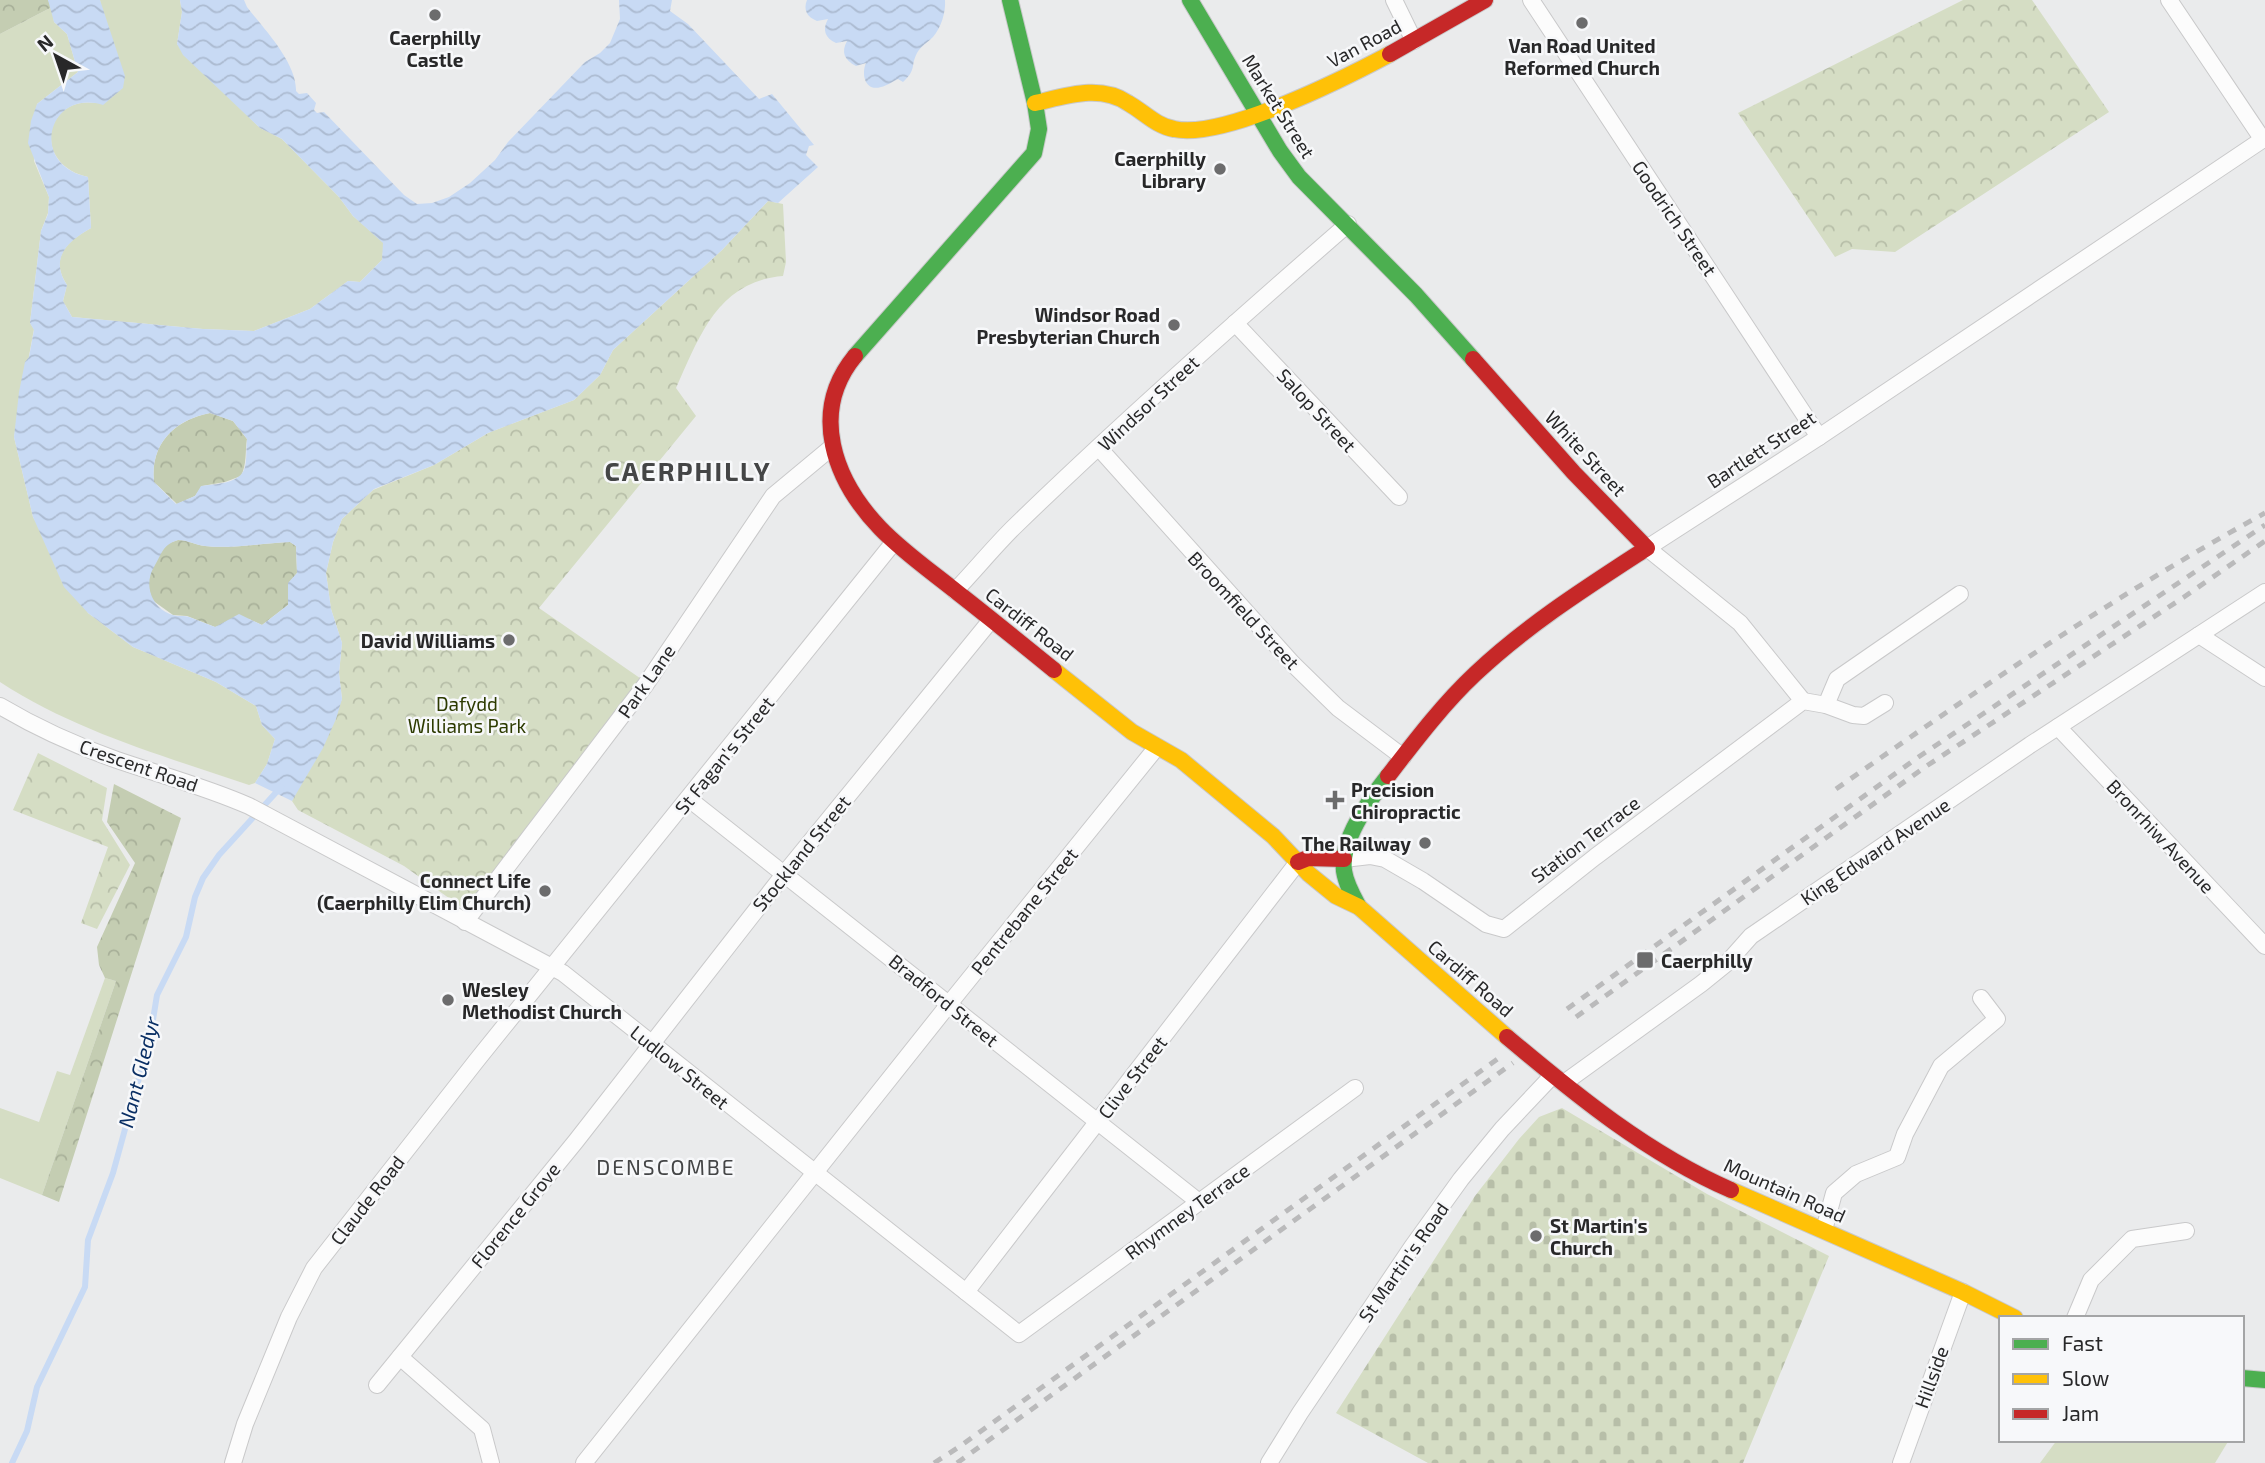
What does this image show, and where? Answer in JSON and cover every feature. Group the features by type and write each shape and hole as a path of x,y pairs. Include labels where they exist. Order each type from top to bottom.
{"main road":[{"name":"Cardiff Road","path":"1010,0 1035,103 1038,139 1034,153 863,347 838,381 832,401 832,447 838,466 856,496 894,542 1132,732 1191,768 1273,836 1309,874 1336,896 1359,907 1471,1007 1559,1079"},
{"name":"Market Street","path":"1190,0 1280,151 1299,177 1348,224"},
{"name":"Van Road","path":"1035,103 1089,94 1110,94 1151,121 1169,129 1185,131 1224,124 1259,114 1323,89 1485,0"},
{"name":"White Street","path":"1348,224 1416,295 1574,473 1647,548"},
{"name":"Bartlett Street","path":"1344,859 1369,800 1468,681 1487,662 1559,605 1647,548"},
{"name":"Station Terrace","path":"1298,862 1308,858 1344,859"},
{"path":"1344,859 1346,881 1359,907"},
{"name":"Mountain Road","path":"1559,1079 1653,1149 1690,1172 1963,1292 2011,1316"},
{"path":"2244,1378 2265,1380"}],"street":[{"path":"1394,0 1414,41"},
{"name":"Goodrich Street","path":"1531,0 1819,437"},
{"path":"2169,0 2264,139"},
{"name":"Bartlett Street","path":"1647,548 1819,437 2264,139"},
{"name":"Windsor Street","path":"955,590 1012,530 1099,448 1234,323 1348,224"},
{"name":"Salop Street","path":"1234,323 1399,497"},
{"name":"Park Lane","path":"465,922 646,684 774,496 832,447"},
{"name":"Broomfield Street","path":"1099,448 1293,664 1338,708 1403,757"},
{"name":"St Fagan's Street","path":"552,967 894,542"},
{"name":"White Street","path":"1647,548 1740,623 1803,701"},
{"name":"King Edward Avenue","path":"1559,1079 1701,984 1727,963 1751,936 2058,727 2265,592"},
{"path":"1826,705 1837,679 1960,594"},
{"name":"Stockland Street","path":"650,1044 991,620"},
{"path":"2199,635 2265,678"},
{"path":"1803,701 1864,716 1885,703"},
{"name":"Station Terrace","path":"1344,859 1370,856 1385,859 1486,924 1504,929 1803,701"},
{"name":"Crescent Road","path":"0,706 97,752 198,785 274,819"},
{"name":"Bronrhiw Avenue","path":"2058,727 2265,946"},
{"name":"Pentrebane Street","path":"814,1174 1157,747"},
{"name":"Bradford Street","path":"689,799 1199,1202"},
{"name":"Ludlow Street","path":"274,819 552,967 578,984 650,1044 1019,1334"},
{"name":"Clive Street","path":"967,1292 1298,862"},
{"name":"Claude Road","path":"233,1463 242,1433 289,1317 314,1268 552,967"},
{"path":"1824,1230 1834,1193 1856,1174 1897,1157 1905,1134 1941,1066 1997,1019 1981,998"},
{"name":"Florence Grove","path":"377,1385 576,1141 650,1044"},
{"name":"St Martin's Road","path":"1269,1463 1323,1379 1461,1179 1502,1129 1559,1079"},
{"name":"Rhymney Terrace","path":"1019,1334 1355,1087"},
{"path":"584,1463 814,1174"},
{"path":"2076,1316 2091,1280 2132,1239 2186,1231"},
{"name":"Hillside","path":"1900,1463 1963,1292"},
{"path":"400,1357 482,1429 491,1463"}],"green space":[{"path":"0,0 48,0 52,7 0,34"},
{"path":"100,0 180,0 182,12 177,44 260,128 282,139 339,197 353,216 384,243 382,260 360,282 348,281 310,309 254,331 72,317 63,301 67,285 62,275 60,259 68,245 91,228 88,177 70,170 58,159 52,146 51,132 56,120 65,110 78,104 95,103"},
{"path":"1963,0 2032,0 2109,112 1895,252 1852,249 1835,257 1738,113"},
{"path":"52,7 54,22 67,34 78,72 37,104 34,161 49,197 48,213 41,231 30,323 34,329 14,437 33,517 88,613 133,647 216,682 256,706 262,725 275,739 267,764 255,783 249,785 90,729 29,700 0,682 0,34"},
{"name":"Dafydd Williams Park","path":"768,201 783,204 786,262 783,276 761,280 742,288 714,315 693,350 676,388 696,416 539,608 647,683 474,916 404,866 298,810 292,801 342,699 339,673 342,643 331,609 326,573 342,519 373,490 434,465 488,433 574,400 600,375 613,350 722,250"},
{"path":"210,413 233,421 247,439 243,471 241,476 225,482 202,486 195,496 177,504 154,482 156,456 160,445 175,428 197,416"},
{"path":"178,540 216,547 290,542 296,546 297,573 288,584 288,605 262,625 249,619 215,627 187,616 173,615 152,600 148,585 150,573 160,551 169,543"},
{"path":"38,753 107,788 102,820 130,865 97,929 81,923 108,847 13,810"},
{"path":"114,784 181,818 59,1202 42,1195 116,981 105,978 99,965 97,947 135,863 107,822"},
{"path":"105,978 116,981 42,1195 0,1178 0,1108 39,1122 57,1071 70,1075"},
{"path":"1562,1108 1707,1194 1829,1256 1743,1463 1428,1463 1336,1413 1475,1196 1539,1117"},
{"path":"2056,1442 2228,1442 2215,1463 2040,1463"}],"water":[{"path":"48,0 100,0 125,76 123,88 103,105 84,103 69,107 58,117 52,130 52,144 57,158 69,170 88,177 91,228 64,251 60,267 67,285 63,301 72,317 254,331 310,309 348,281 360,282 382,260 383,243 353,216 339,197 282,139 260,128 183,55 177,44 182,12 180,0 244,0 285,58 295,80 296,91 299,94 307,93 316,103 314,110 317,113 324,112 404,195 417,204 432,203 449,197 470,183 495,160 508,142 585,62 610,43 620,19 619,0 672,0 670,11 688,24 759,99 772,94 814,145 809,146 806,155 818,167 778,203 768,201 722,250 613,350 600,375 574,400 488,433 434,465 374,489 342,519 326,573 331,609 342,643 339,673 342,699 323,748 292,801 255,783 267,764 275,739 262,725 256,706 216,682 133,647 88,613 64,587 33,517 14,437 19,392 34,330 30,323 41,231 48,214 49,197 28,143 37,104 78,72 67,34 54,22","holes":["210,413 233,421 247,439 243,473 233,480 201,486 195,496 176,504 154,482 154,468 160,445 175,428 197,416","178,540 216,547 290,542 296,546 297,573 288,583 288,605 262,625 239,614 215,627 166,612 155,602 149,581 163,550"]},
{"path":"807,0 945,0 945,5 938,29 917,53 907,78 903,82 898,79 876,88 868,85 866,81 866,63 856,66 846,58 844,49 847,41 836,43 829,39 825,30 828,19 817,21 808,15 805,7"}],"waterway":[{"name":"Nant Gledyr","path":"12,1463 27,1431 37,1387 85,1287 88,1240 113,1173 150,1038 157,995 186,937 195,897 203,878 219,855 281,787"}],"railway":[{"path":"1836,789 2100,611 2265,513"},
{"path":"1567,1009 1917,758 2265,525"},
{"path":"1576,1017 1925,767 2265,541"},
{"path":"934,1463 1503,1055"},
{"path":"957,1463 1513,1063"}],"traffic: fast":[{"path":"855,356 1034,153 1039,129 1035,103 1010,0"},
{"path":"1190,0 1280,151 1299,177 1416,295 1473,359"},
{"path":"1359,907 1345,876 1344,859 1351,833 1388,776"},
{"path":"2244,1378 2265,1380"}],"traffic: slow":[{"path":"1035,103 1083,93 1106,94 1117,97 1168,127 1196,130 1222,125 1284,105 1390,54"},
{"path":"1054,670 1132,732 1181,760 1273,836 1309,874 1336,896 1359,907 1507,1037"},
{"path":"1731,1190 1963,1292 2011,1316"}],"traffic: jam":[{"path":"1390,54 1485,0"},
{"path":"855,356 841,378 833,400 831,422 833,445 850,489 880,528 898,545 1054,670"},
{"path":"1388,776 1452,698 1495,656 1558,607 1647,548 1574,473 1473,359"},
{"path":"1298,862 1308,858 1344,859"},
{"path":"1507,1037 1614,1122 1671,1159 1731,1190"}],"place":[{"name":"Caerphilly Castle","path":"435,15"},
{"name":"Van Road United Reformed Church","path":"1582,23"},
{"name":"Caerphilly Library","path":"1220,169"},
{"name":"Windsor Road Presbyterian Church","path":"1174,325"},
{"name":"David Williams","path":"509,640"},
{"name":"Precision Chiropractic","path":"1335,800"},
{"name":"The Railway","path":"1425,843"},
{"name":"Connect Life (Caerphilly Elim Church)","path":"545,891"},
{"name":"Caerphilly","path":"1645,960"},
{"name":"Wesley Methodist Church","path":"448,1000"},
{"name":"St Martin's Church","path":"1536,1236"}],"district":[{"name":"CAERPHILLY","path":"688,470"},
{"name":"DENSCOMBE","path":"666,1166"}]}
